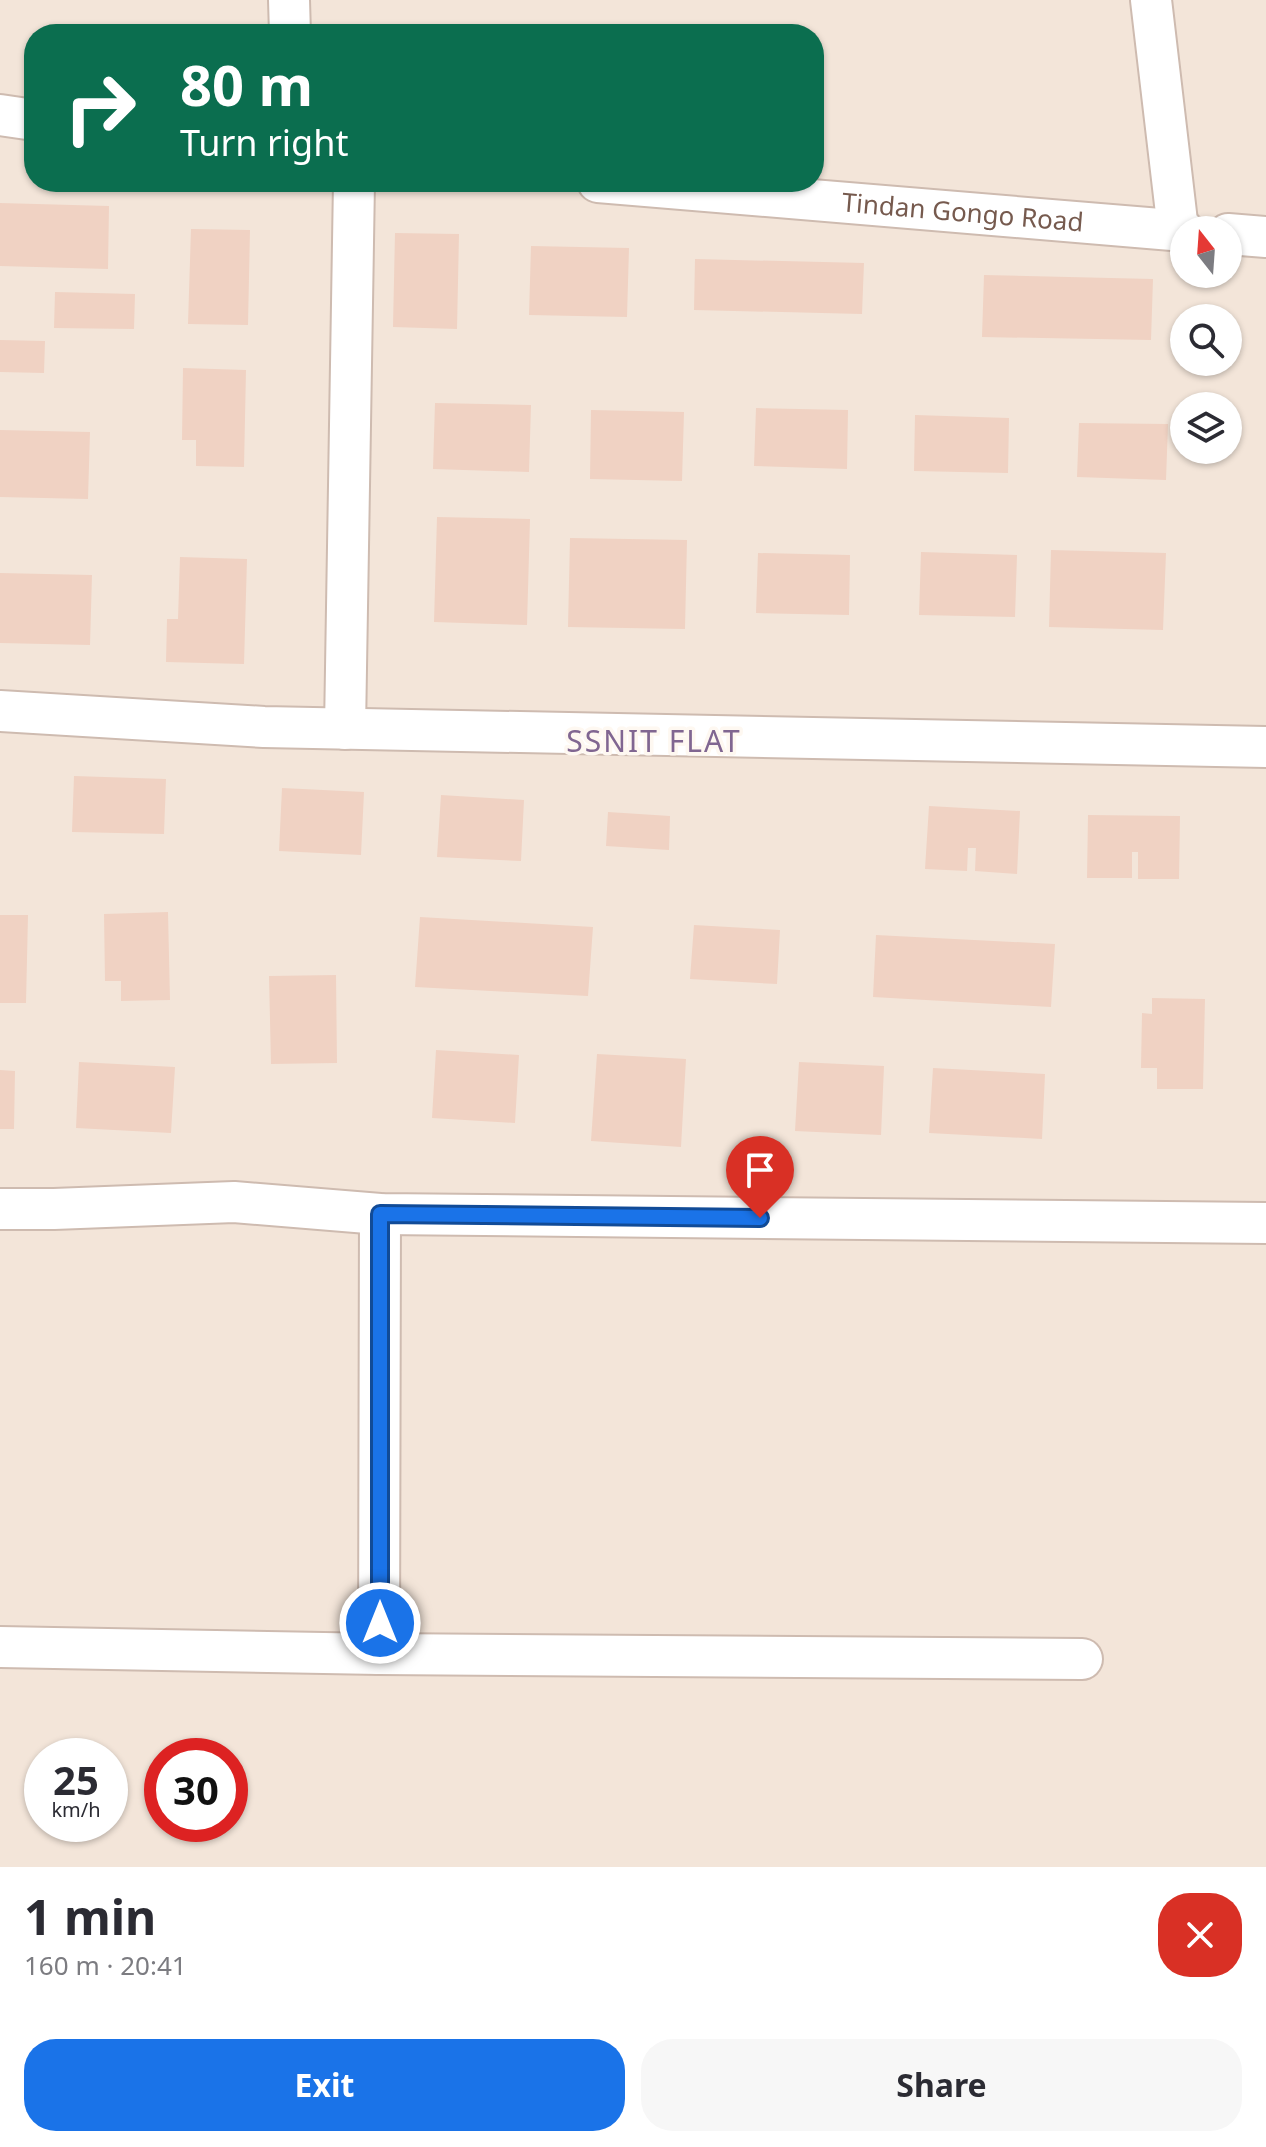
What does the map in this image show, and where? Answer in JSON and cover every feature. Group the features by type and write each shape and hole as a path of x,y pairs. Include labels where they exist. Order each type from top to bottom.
{"street":[{"path":"289,0 290,24"},
{"path":"1151,0 1179,216"},
{"path":"0,115 24,119"},
{"path":"345,729 354,192"},
{"name":"Tindan Gongo Road","path":"719,192 1170,229"},
{"path":"1242,235 1266,237"},
{"path":"0,711 264,727 1266,747"},
{"path":"0,1209 234,1202 380,1214 1266,1223"},
{"path":"379,1654 380,1214"},
{"path":"0,1647 379,1654 1082,1659"}],"shaded area":[{"path":"0,0 1266,0 1266,1867 0,1867"}],"building":[{"path":"0,203 109,206 108,269 0,266"},
{"path":"191,229 250,230 248,325 188,324"},
{"path":"395,233 459,234 457,329 393,327"},
{"path":"531,246 629,248 627,317 529,315"},
{"path":"695,259 864,263 862,314 694,310"},
{"path":"984,275 1153,279 1151,340 982,337"},
{"path":"55,292 135,294 134,329 54,328"},
{"path":"0,340 45,341 44,373 0,372"},
{"path":"183,368 246,370 244,467 196,466 196,440 182,440"},
{"path":"435,403 531,405 529,472 433,469"},
{"path":"756,408 848,410 847,469 754,466"},
{"path":"591,410 684,412 682,481 590,479"},
{"path":"915,415 1009,418 1008,473 914,471"},
{"path":"1079,423 1168,424 1166,480 1077,477"},
{"path":"0,430 90,432 88,499 0,497"},
{"path":"437,517 530,519 527,625 434,622"},
{"path":"570,538 687,540 685,629 568,627"},
{"path":"1051,550 1166,553 1163,630 1049,627"},
{"path":"921,552 1017,555 1015,617 919,615"},
{"path":"758,553 850,555 849,615 756,613"},
{"path":"180,557 247,559 244,664 166,662 167,619 178,619"},
{"path":"0,573 92,575 90,645 0,643"},
{"path":"74,776 166,779 164,834 72,832"},
{"path":"282,788 364,792 361,855 279,851"},
{"path":"441,795 524,800 521,861 437,857"},
{"path":"929,806 1020,811 1017,874 975,871 976,848 968,848 967,871 925,869"},
{"path":"608,812 670,816 669,850 606,846"},
{"path":"1088,815 1180,816 1179,879 1138,879 1138,852 1132,852 1132,878 1087,878"},
{"path":"168,912 170,1000 121,1001 121,981 105,981 104,914"},
{"path":"0,915 28,915 26,1003 0,1003"},
{"path":"420,917 593,927 588,996 415,987"},
{"path":"694,925 780,930 777,984 690,979"},
{"path":"876,935 1055,944 1051,1007 873,997"},
{"path":"336,975 337,1063 271,1064 269,976"},
{"path":"1152,998 1205,999 1203,1089 1157,1089 1157,1068 1141,1068 1142,1013 1152,1014"},
{"path":"436,1050 519,1055 515,1123 432,1118"},
{"path":"597,1054 686,1059 681,1147 591,1141"},
{"path":"79,1062 175,1067 171,1133 76,1128"},
{"path":"799,1062 884,1066 881,1135 795,1131"},
{"path":"933,1068 1045,1074 1042,1139 929,1133"},
{"path":"0,1070 15,1071 14,1129 0,1129"}],"district":[{"name":"SSNIT FLAT","path":"654,742"}],"route":[{"path":"380,1623 380,1214 760,1218"}]}
